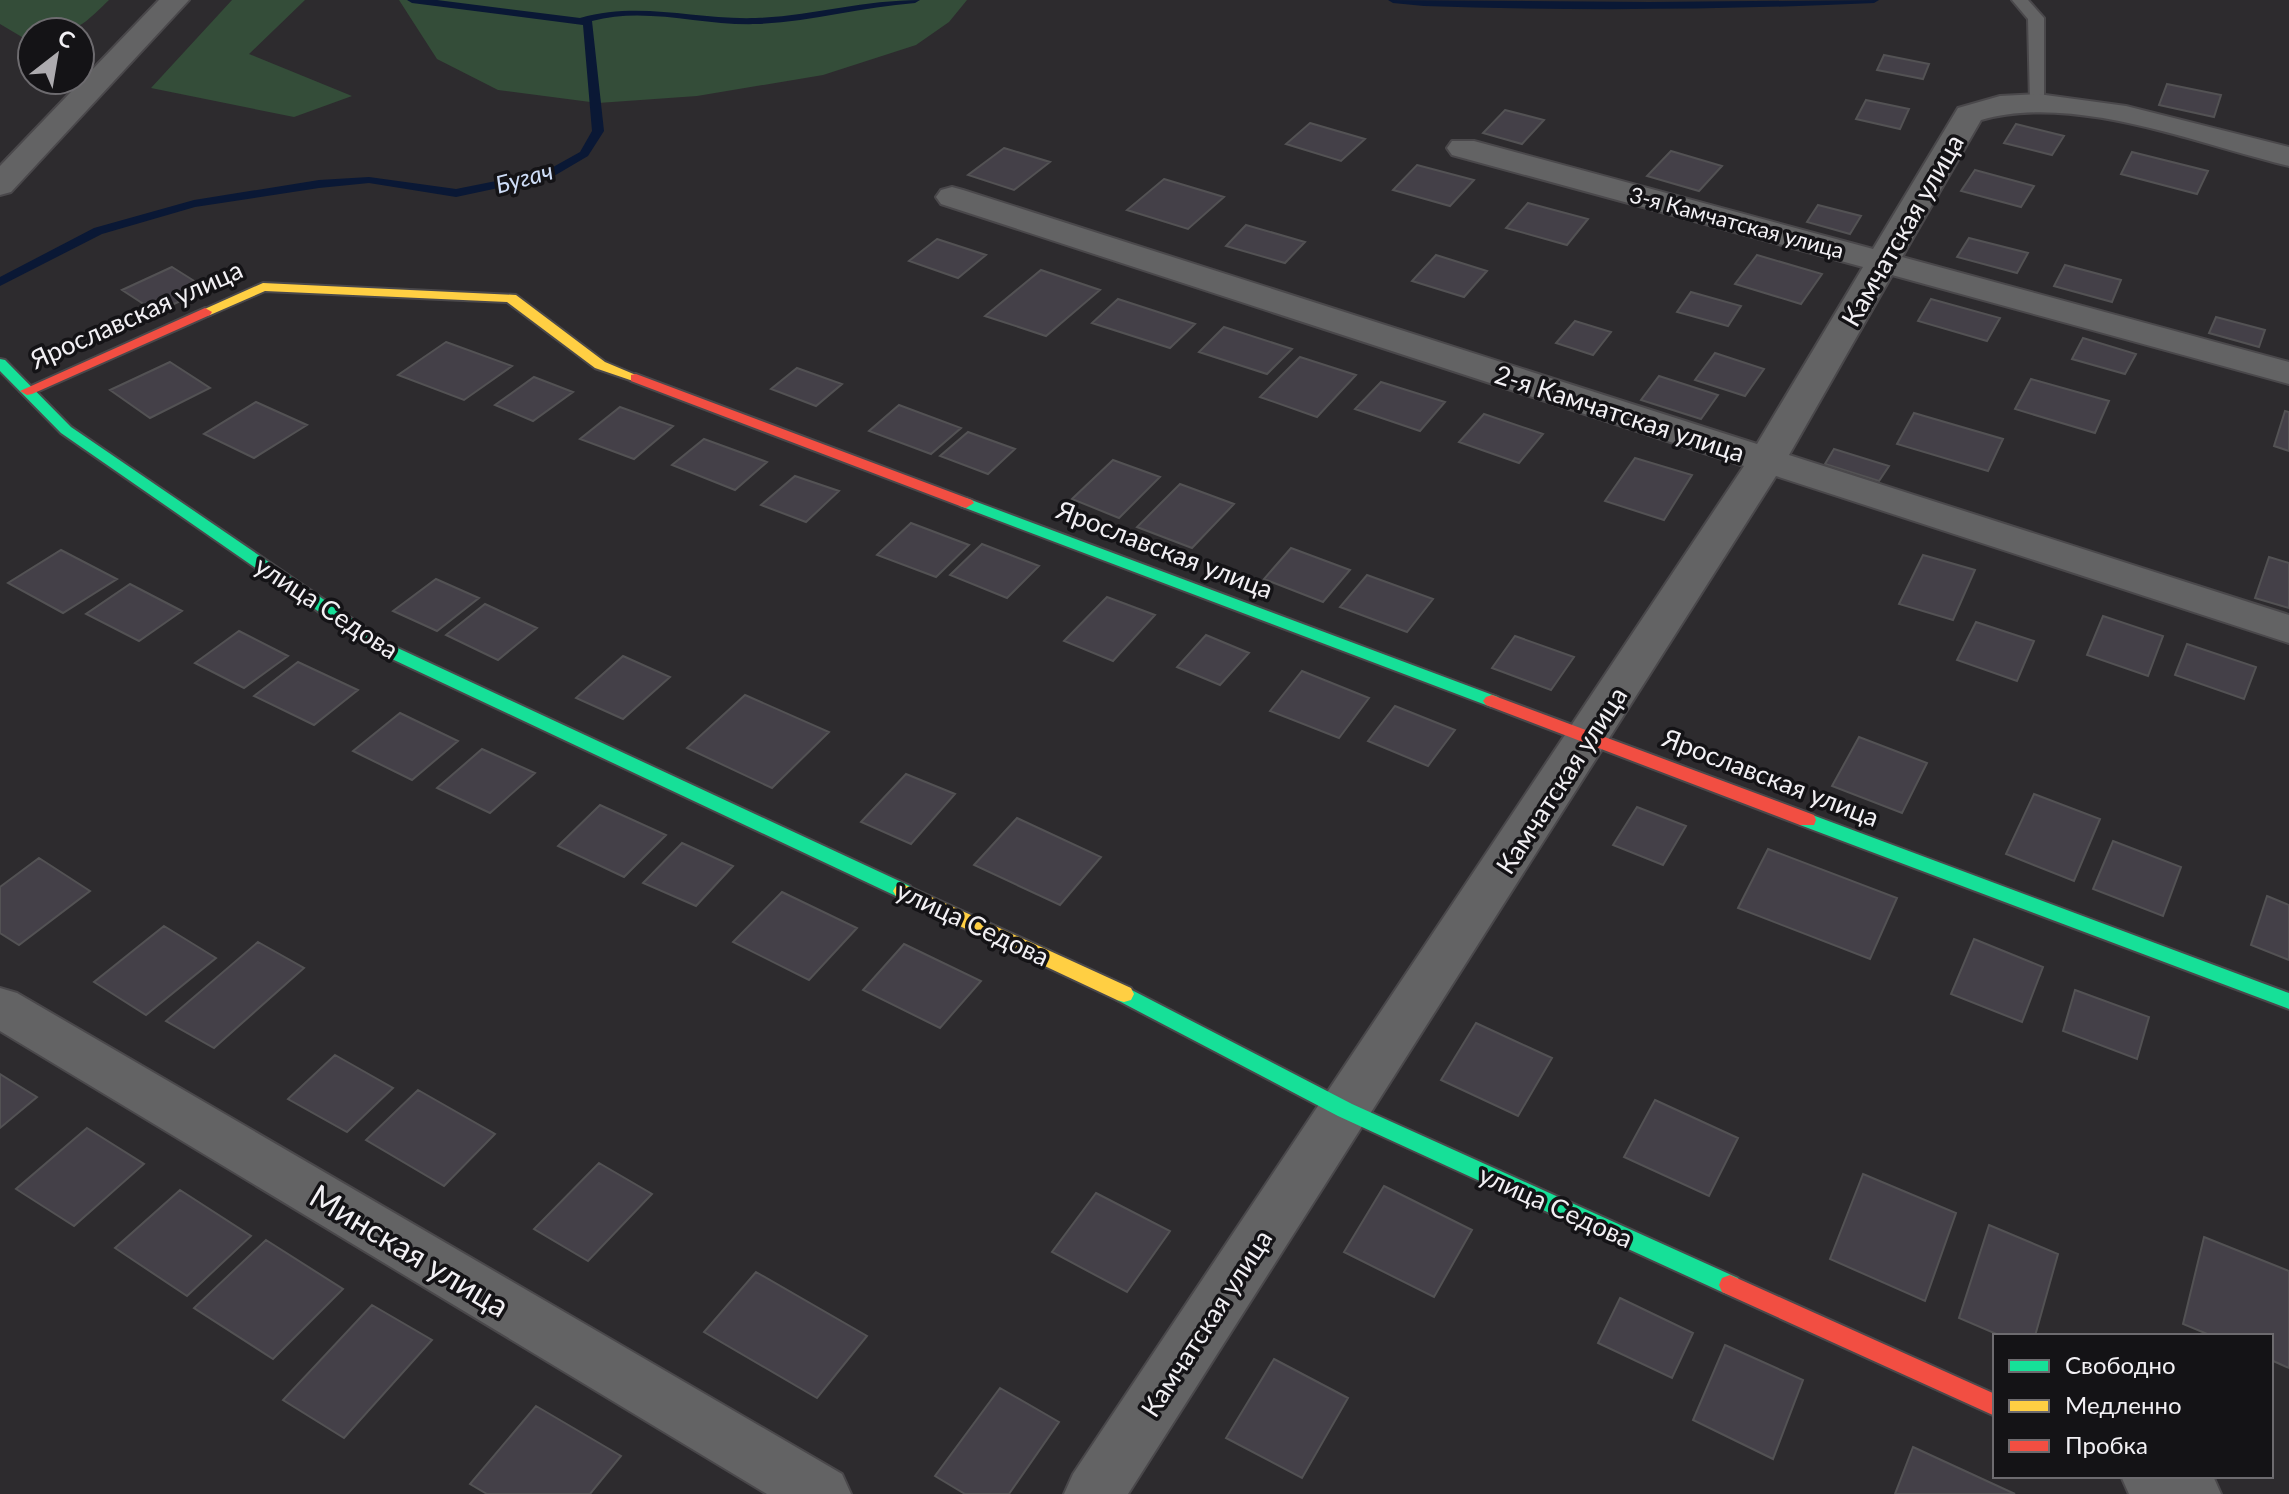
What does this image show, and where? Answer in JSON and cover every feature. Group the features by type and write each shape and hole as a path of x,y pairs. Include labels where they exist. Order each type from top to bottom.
{"street":[{"path":"0,185 175,0"},
{"name":"Камчатская улица","path":"1094,1494 1590,737 1767,460 1969,114 2007,102 2038,102"},
{"path":"2038,102 2092,109 2289,157"},
{"name":"3-я Камчатская улица","path":"1463,148 2289,373"},
{"name":"2-я Камчатская улица","path":"952,197 2289,629"},
{"name":"Ярославская улица","path":"27,391 263,287 511,298 600,365 2289,1001"},
{"name":"улица Седова","path":"0,363 66,430 383,648 1150,1006 1345,1110 1993,1404"},
{"name":"Минская улица","path":"0,1007 821,1494"},
{"path":"2155,1478 2191,1494"}],"lane":[{"path":"2020,0 2036,18 2038,102"}],"green space":[{"path":"0,0 109,0 92,16 16,16 16,34 0,24"},
{"path":"232,0 305,0 249,54 352,96 294,117 151,88"},
{"path":"399,0 967,0 949,22 916,45 823,75 697,96 598,103 498,90 437,59"}],"building":[{"path":"1884,55 1929,64 1923,79 1877,70"},
{"path":"2167,84 2221,95 2214,117 2159,105"},
{"path":"1866,100 1909,109 1900,129 1856,119"},
{"path":"1505,110 1544,120 1522,144 1483,133"},
{"path":"1310,123 1365,139 1341,161 1286,144"},
{"path":"2016,124 2064,136 2052,155 2004,143"},
{"path":"1004,148 1050,162 1014,190 968,175"},
{"path":"1671,151 1722,166 1699,191 1647,176"},
{"path":"2132,152 2208,171 2197,194 2121,174"},
{"path":"1417,165 1474,180 1450,206 1393,190"},
{"path":"1975,170 2034,186 2021,207 1961,191"},
{"path":"1164,179 1224,197 1188,229 1127,210"},
{"path":"1528,203 1588,219 1567,245 1506,228"},
{"path":"1818,205 1861,216 1850,234 1807,222"},
{"path":"1246,225 1305,242 1285,263 1226,246"},
{"path":"1969,238 2028,253 2017,273 1957,257"},
{"path":"937,239 986,255 958,278 909,261"},
{"path":"1436,255 1487,271 1464,297 1412,281"},
{"path":"1757,255 1822,274 1801,304 1735,284"},
{"path":"2065,265 2121,280 2112,302 2054,286"},
{"path":"172,267 207,289 156,312 122,290"},
{"path":"1041,270 1100,290 1046,336 985,316"},
{"path":"1691,292 1741,306 1728,326 1677,312"},
{"path":"1118,299 1195,324 1170,348 1092,323"},
{"path":"1931,299 2000,318 1987,341 1918,321"},
{"path":"2216,317 2265,330 2259,347 2209,333"},
{"path":"1575,321 1611,332 1593,355 1556,343"},
{"path":"1224,327 1292,349 1267,374 1199,352"},
{"path":"2083,338 2136,354 2125,374 2072,359"},
{"path":"446,342 512,366 464,400 398,375"},
{"path":"1715,353 1764,369 1745,396 1695,380"},
{"path":"1300,357 1356,375 1317,417 1260,397"},
{"path":"170,362 210,388 150,418 110,390"},
{"path":"797,368 842,384 816,406 771,389"},
{"path":"1659,376 1718,395 1701,419 1641,400"},
{"path":"534,377 573,392 533,421 495,405"},
{"path":"2031,379 2109,401 2095,433 2015,409"},
{"path":"1381,382 1445,402 1420,431 1355,409"},
{"path":"256,402 307,425 254,458 204,434"},
{"path":"899,405 961,428 931,454 869,431"},
{"path":"620,407 673,426 634,459 580,439"},
{"path":"2285,411 2289,412 2289,451 2274,446"},
{"path":"1914,413 2003,439 1988,471 1897,444"},
{"path":"1484,414 1543,434 1519,463 1459,442"},
{"path":"968,432 1015,449 988,474 940,456"},
{"path":"704,439 767,462 735,490 672,465"},
{"path":"1834,449 1889,466 1879,481 1825,464"},
{"path":"1635,458 1692,475 1664,520 1605,501"},
{"path":"1113,460 1160,477 1119,518 1072,499"},
{"path":"795,476 839,491 806,522 761,505"},
{"path":"1180,484 1234,504 1192,548 1137,527"},
{"path":"911,523 969,545 936,577 877,555"},
{"path":"982,544 1039,566 1007,598 950,575"},
{"path":"1291,548 1350,570 1323,602 1264,579"},
{"path":"61,550 117,579 63,613 8,583"},
{"path":"1923,555 1975,570 1953,620 1899,604"},
{"path":"2269,557 2289,563 2289,608 2255,598"},
{"path":"1367,575 1433,599 1407,632 1340,607"},
{"path":"436,579 479,598 437,631 393,611"},
{"path":"130,584 182,611 139,641 86,614"},
{"path":"1107,597 1155,615 1113,661 1064,641"},
{"path":"485,604 537,628 498,660 446,635"},
{"path":"2103,616 2163,636 2148,676 2087,655"},
{"path":"1976,622 2034,641 2017,681 1957,660"},
{"path":"239,631 288,656 244,688 195,663"},
{"path":"1206,635 1249,653 1220,685 1177,667"},
{"path":"1515,636 1574,657 1551,690 1492,668"},
{"path":"2187,644 2256,667 2244,699 2175,675"},
{"path":"623,656 670,677 623,719 576,698"},
{"path":"298,662 358,690 314,725 254,696"},
{"path":"1302,671 1369,698 1339,738 1270,711"},
{"path":"745,695 829,732 772,788 687,748"},
{"path":"1395,706 1455,730 1428,766 1368,741"},
{"path":"400,713 458,741 412,780 353,751"},
{"path":"1859,737 1927,763 1902,813 1832,786"},
{"path":"482,749 535,773 490,813 437,788"},
{"path":"906,774 955,794 911,844 861,822"},
{"path":"2034,794 2100,819 2074,881 2006,854"},
{"path":"600,805 666,835 624,877 558,846"},
{"path":"1637,807 1686,826 1663,865 1613,845"},
{"path":"1017,818 1101,857 1060,905 974,865"},
{"path":"2113,841 2181,867 2163,916 2093,889"},
{"path":"682,843 733,866 696,906 643,883"},
{"path":"1768,849 1897,898 1870,959 1738,908"},
{"path":"39,858 90,891 19,945 0,933 0,887"},
{"path":"782,892 857,928 809,980 733,942"},
{"path":"2267,896 2289,905 2289,960 2251,945"},
{"path":"164,926 216,958 146,1015 94,982"},
{"path":"1974,939 2043,967 2022,1022 1951,994"},
{"path":"258,942 304,968 214,1048 166,1021"},
{"path":"904,944 981,981 940,1028 863,990"},
{"path":"2075,990 2149,1017 2137,1059 2063,1031"},
{"path":"1476,1023 1552,1058 1518,1116 1441,1080"},
{"path":"335,1055 393,1088 347,1132 288,1099"},
{"path":"0,1074 37,1097 0,1128"},
{"path":"418,1090 495,1134 444,1186 366,1140"},
{"path":"1655,1100 1738,1138 1709,1196 1624,1157"},
{"path":"87,1128 144,1164 74,1226 16,1189"},
{"path":"599,1163 652,1194 588,1261 534,1229"},
{"path":"1863,1174 1956,1213 1925,1301 1830,1259"},
{"path":"1384,1186 1472,1230 1434,1297 1344,1252"},
{"path":"180,1190 251,1236 187,1296 115,1248"},
{"path":"1096,1193 1170,1231 1127,1292 1052,1252"},
{"path":"1989,1225 2058,1254 2036,1334 1996,1334 1959,1318"},
{"path":"2204,1237 2289,1271 2289,1368 2273,1361 2273,1334 2207,1334 2183,1324"},
{"path":"266,1240 343,1289 273,1359 194,1308"},
{"path":"756,1272 867,1336 817,1398 704,1332"},
{"path":"1620,1298 1693,1333 1672,1378 1598,1343"},
{"path":"372,1305 432,1340 344,1438 283,1400"},
{"path":"1725,1345 1803,1380 1773,1459 1693,1420"},
{"path":"1274,1359 1348,1398 1302,1478 1226,1438"},
{"path":"1000,1388 1059,1422 1009,1494 965,1494 935,1476"},
{"path":"536,1406 621,1456 590,1494 487,1494 470,1484"},
{"path":"1913,1447 2015,1494 1895,1494"}],"waterway":[{"path":"412,0 580,21"},
{"name":"Бугач","path":"580,21 624,12 756,21 915,0"},
{"name":"Бугач","path":"1393,0 1650,5 1874,0"},
{"name":"Бугач","path":"0,282 98,231 194,204 319,184 369,180 456,193 550,174 584,154 598,131 588,23 580,21"}],"traffic: fast":[{"path":"0,363 66,430 383,648 903,891"},
{"path":"966,503 1492,701"},
{"path":"1807,820 2289,1001"},
{"path":"1124,994 1345,1110 1730,1285"}],"traffic: slow":[{"path":"205,312 263,287 511,298 600,365 636,378"},
{"path":"903,891 1124,994"}],"traffic: jam":[{"path":"27,391 205,312"},
{"path":"636,378 966,503"},
{"path":"1492,701 1807,820"},
{"path":"1730,1285 1993,1404"}]}
